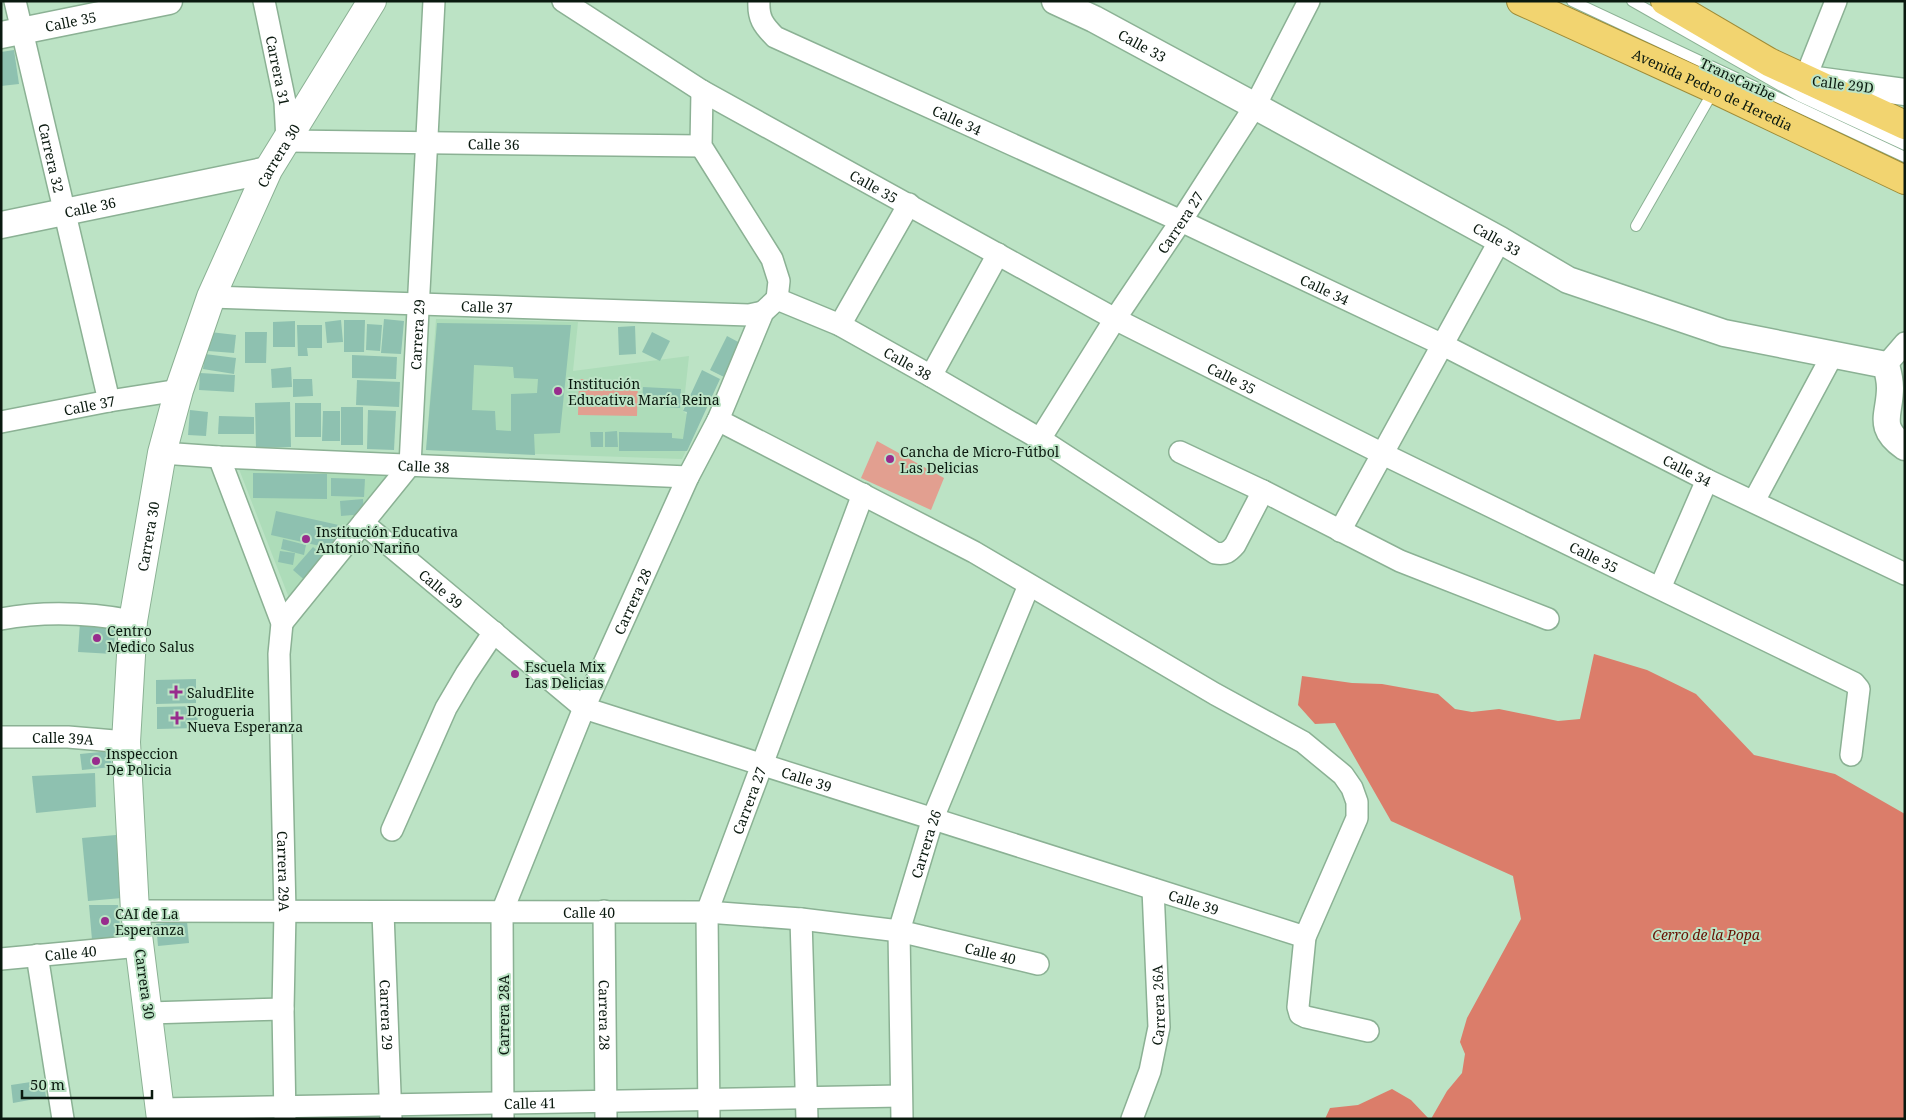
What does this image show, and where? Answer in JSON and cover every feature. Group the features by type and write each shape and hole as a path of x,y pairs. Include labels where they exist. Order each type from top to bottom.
{"highway":[{"name":"Avenida Pedro de Heredia","path":"1521,1 1714,89 1905,180"},
{"path":"1665,1 1761,57 1905,124"}],"main road":[{"name":"Carrera 30","path":"160,1114 135,912 126,742 133,621 162,453 179,390 211,297 268,170 372,1"}],"street":[{"name":"Carrera 32","path":"15,1 12,33 65,212 109,401"},
{"name":"Calle 35","path":"12,33 169,1"},
{"name":"Carrera 31","path":"264,1 285,102 287,141"},
{"name":"Carrera 29","path":"410,465 434,1"},
{"name":"Calle 35","path":"563,1 702,91 909,204 1115,320 1383,454 1854,683 1859,689 1859,696 1851,755"},
{"name":"Calle 34","path":"759,1 758,13 766,27 775,37 1181,221 1443,345 1707,480 1905,574"},
{"name":"Calle 33","path":"1055,1 1094,19 1255,106 1500,240 1568,280 1724,333 1886,365"},
{"name":"Carrera 27","path":"1040,439 1115,320 1255,106 1308,1"},
{"name":"Calle 29D","path":"1836,1 1805,79 1905,92"},
{"path":"702,91 701,146 772,258 779,281 770,306"},
{"name":"Calle 36","path":"287,141 701,146"},
{"name":"Calle 36","path":"1,225 268,170"},
{"path":"840,325 909,204"},
{"path":"1340,531 1500,240"},
{"path":"931,376 998,254"},
{"name":"Calle 37","path":"211,297 749,315 770,306"},
{"name":"Calle 38","path":"770,306 840,325 1040,439 1215,553 1223,554 1230,551 1235,545 1263,491"},
{"name":"Carrera 28","path":"502,912 584,708 688,477 718,420 770,306"},
{"path":"1905,343 1886,365 1890,386 1886,424 1896,441 1905,447"},
{"path":"1754,501 1833,354"},
{"name":"Calle 37","path":"1,422 109,401 179,390"},
{"path":"718,420 974,552 1215,694 1303,742 1343,775 1352,788 1357,802 1357,818 1305,937 1298,1007 1300,1014 1306,1017 1368,1031"},
{"path":"1180,452 1263,491 1400,561 1548,619"},
{"name":"Calle 38","path":"162,453 219,458 688,477"},
{"path":"219,458 282,623"},
{"path":"282,623 410,465"},
{"path":"1660,588 1707,480"},
{"name":"Carrera 27","path":"708,1109 707,912 863,494"},
{"name":"Calle 39","path":"363,522 584,708 1305,937"},
{"name":"Carrera 26","path":"902,1119 899,931 933,818 1030,585"},
{"path":"1,619 19,616 70,614 133,621"},
{"name":"Carrera 29A","path":"282,623 279,654 284,912 285,1113"},
{"path":"392,830 446,708 494,632"},
{"name":"Calle 39A","path":"1,737 68,737 126,742"},
{"name":"Carrera 26A","path":"1132,1119 1150,1071 1159,1027 1154,888"},
{"name":"Carrera 28","path":"604,911 606,1110"},
{"name":"Calle 40","path":"135,912 707,912 801,919 899,931 1038,964"},
{"name":"Carrera 29","path":"383,912 391,1112"},
{"name":"Carrera 28A","path":"502,912 503,1111"},
{"path":"801,919 807,1119"},
{"name":"Calle 40","path":"1,959 140,946"},
{"path":"37,955 63,1119"},
{"path":"149,1013 283,1009"},
{"name":"Calle 41","path":"160,1114 708,1109 806,1098 901,1096"}],"lane":[{"name":"TransCaribe","path":"1572,1 1905,157"},
{"name":"TransCaribe","path":"1632,1 1799,96 1905,145"},
{"path":"1636,226 1714,89"}],"shaded area":[{"name":"Institución Educativa María Reina","path":"436,319 578,322 573,371 689,356 683,411 699,424 682,459 426,450"},
{"path":"579,379 638,381 637,416 578,415"},
{"name":"Cancha de Micro-Fútbol Las Delicias","path":"877,441 944,478 931,510 861,478"},
{"name":"Institución Educativa Antonio Nariño","path":"237,464 400,475 291,603"}],"green space":[{"name":"Cerro de la Popa","path":"1594,654 1647,670 1696,694 1754,755 1835,774 1905,814 1905,1119 1431,1119 1447,1091 1462,1073 1465,1054 1460,1042 1467,1018 1521,919 1513,876 1391,821 1335,723 1315,724 1298,705 1302,676 1352,683 1382,684 1438,694 1455,709 1472,712 1499,709 1558,721 1580,719"},
{"path":"1392,1089 1411,1100 1429,1119 1325,1119 1330,1108 1358,1105"}],"building":[{"path":"14,50 19,84 1,86 1,52"},
{"path":"384,319 404,321 401,354 381,353"},
{"path":"341,320 343,342 327,343 325,322"},
{"path":"344,320 365,320 364,352 344,352"},
{"path":"295,321 295,347 273,347 273,322"},
{"path":"437,323 571,325 560,433 534,434 535,455 426,450","holes":["474,365 513,367 514,378 538,379 537,393 511,394 511,431 496,430 495,411 472,410"]},
{"path":"367,324 382,325 380,351 366,350"},
{"path":"297,325 322,325 322,348 307,348 308,356 298,356"},
{"path":"635,326 636,354 619,355 618,327"},
{"path":"210,332 236,335 234,353 208,351"},
{"path":"245,332 267,332 266,363 245,363"},
{"path":"652,332 670,341 660,361 642,352"},
{"path":"727,336 742,344 724,377 710,370"},
{"path":"205,354 236,358 234,374 203,369"},
{"path":"352,355 397,357 396,379 352,378"},
{"path":"291,367 292,387 272,388 271,369"},
{"path":"702,370 720,379 687,451 619,451 619,432 672,433 672,438 683,439 687,412 683,411"},
{"path":"200,373 235,375 234,392 199,390"},
{"path":"293,379 312,379 313,396 293,397"},
{"path":"357,380 400,382 399,407 356,405"},
{"path":"643,387 681,389 680,408 642,406"},
{"path":"290,402 291,447 256,448 255,403"},
{"path":"295,403 321,403 321,437 295,437"},
{"path":"341,407 363,407 363,445 341,445"},
{"path":"190,410 208,412 206,436 188,435"},
{"path":"368,410 396,411 394,450 367,449"},
{"path":"323,411 340,411 340,441 322,441"},
{"path":"219,416 254,417 254,434 218,434"},
{"path":"617,431 618,447 605,447 605,432"},
{"path":"590,432 603,432 603,447 591,447"},
{"path":"253,473 327,474 327,499 253,498"},
{"path":"331,478 365,479 364,497 331,496"},
{"path":"363,499 364,514 341,516 340,501"},
{"path":"276,511 343,526 338,550 271,535"},
{"path":"283,539 306,545 304,555 281,549"},
{"path":"313,547 329,561 308,583 293,570"},
{"path":"280,551 295,553 293,565 278,562"},
{"name":"Centro Medico Salus","path":"80,622 116,625 113,654 78,652"},
{"name":"SaludElite","path":"196,679 196,703 156,704 156,680"},
{"name":"Drogueria Nueva Esperanza","path":"197,706 198,728 157,729 157,707"},
{"name":"Inspeccion De Policia","path":"110,751 112,767 82,770 80,754"},
{"path":"95,773 96,807 36,813 32,776"},
{"path":"116,835 122,898 88,901 82,838"},
{"name":"CAI de La Esperanza","path":"89,905 118,905 121,938 92,940"},
{"path":"187,921 189,943 158,946 156,924"},
{"path":"44,1080 46,1097 13,1103 11,1085"}],"place":[{"name":"Institución Educativa María Reina","path":"558,391"},
{"name":"Cancha de Micro-Fútbol Las Delicias","path":"890,459"},
{"name":"Institución Educativa Antonio Nariño","path":"306,539"},
{"name":"Centro Medico Salus","path":"97,638"},
{"name":"Escuela Mix Las Delicias","path":"515,674"},
{"name":"SaludElite","path":"176,692"},
{"name":"Drogueria Nueva Esperanza","path":"177,718"},
{"name":"Inspeccion De Policia","path":"96,761"},
{"name":"CAI de La Esperanza","path":"105,921"}]}
